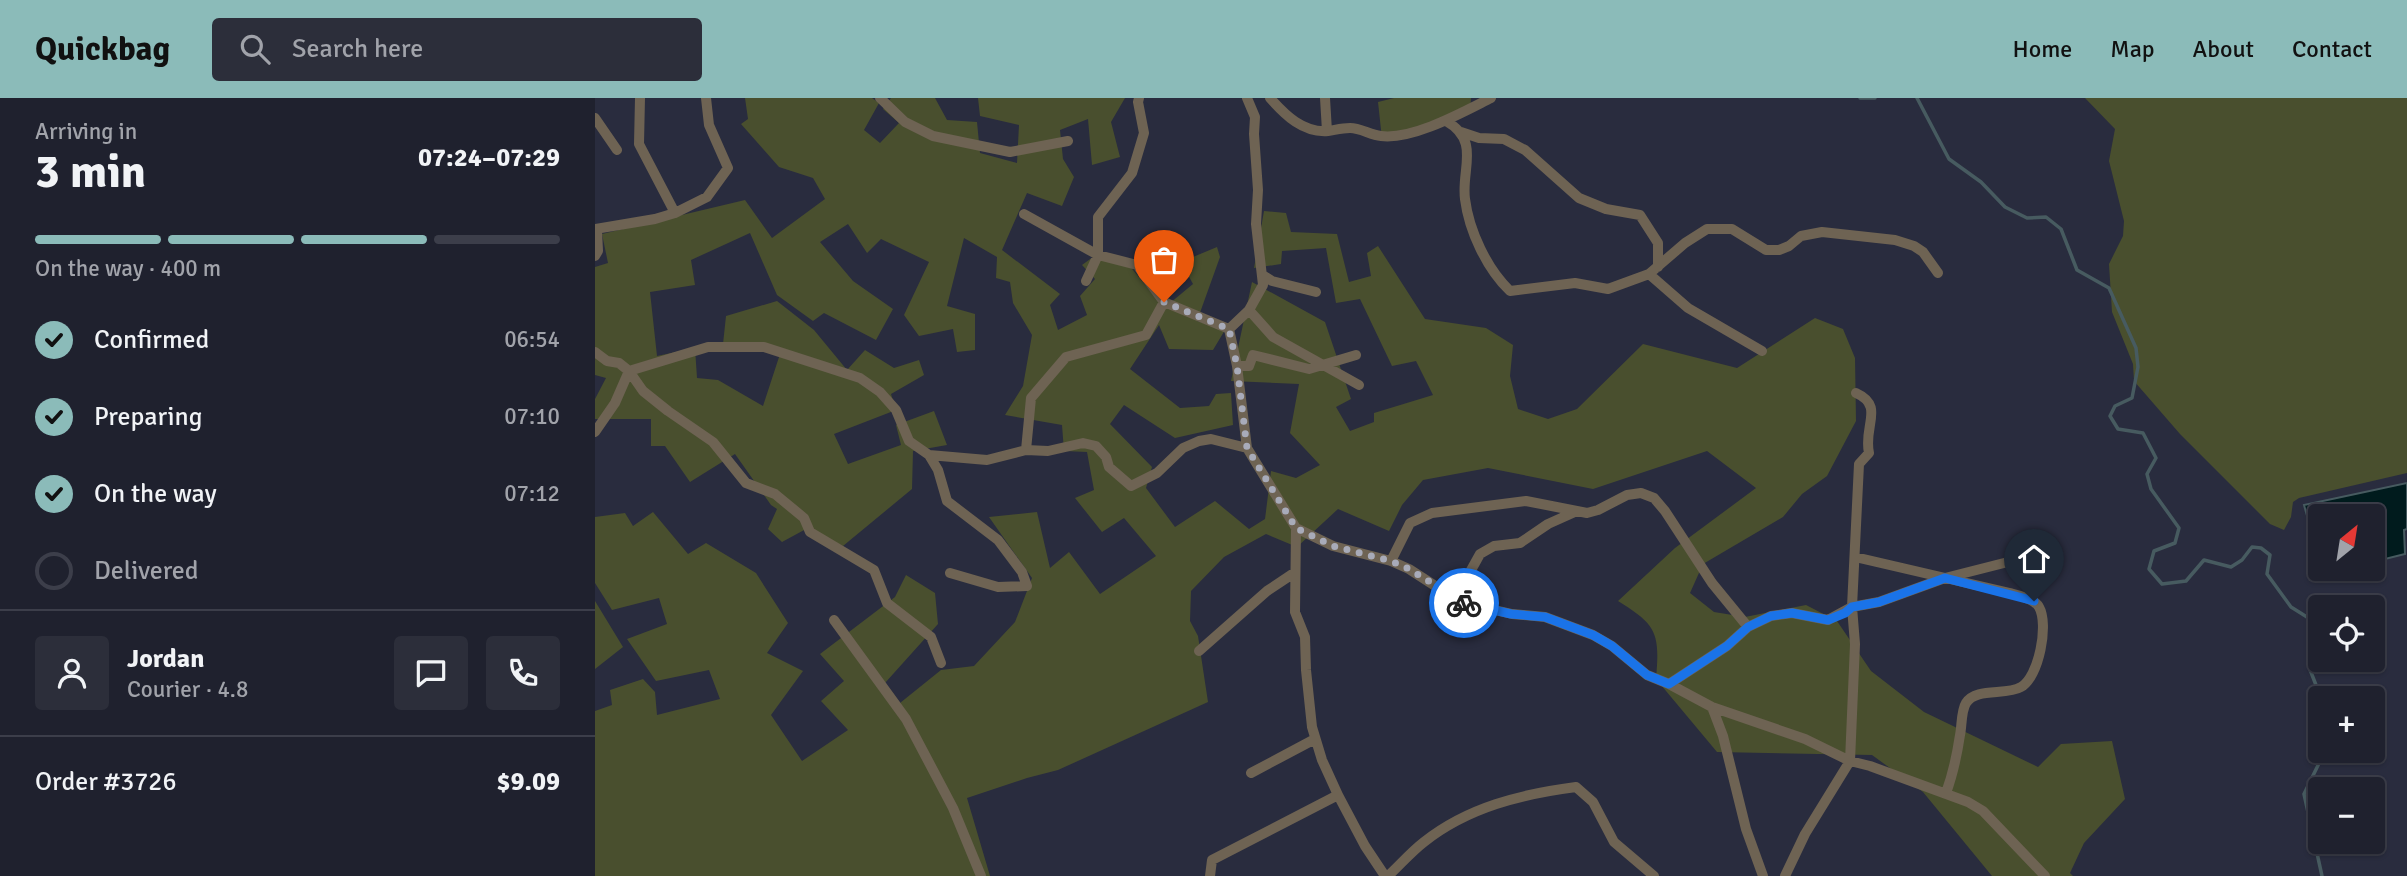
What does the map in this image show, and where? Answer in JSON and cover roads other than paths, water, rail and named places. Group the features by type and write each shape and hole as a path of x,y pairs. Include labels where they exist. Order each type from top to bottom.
{"street":[{"path":"640,98 639,144 675,213"},
{"path":"595,256 598,251 596,229 656,219 675,213 707,197 728,168 709,125 706,98"},
{"path":"880,98 905,122 933,136 1010,152 1068,141"},
{"path":"1086,281 1098,255 1098,217 1132,173 1144,132 1139,98"},
{"path":"1229,329 1249,310 1261,292 1264,276 1257,224 1255,117 1247,98"},
{"path":"1270,98 1286,116 1314,130 1350,128 1381,136 1405,134 1446,121 1492,98"},
{"path":"1325,98 1327,131"},
{"path":"595,118 617,150"},
{"path":"1446,121 1461,132 1479,138 1504,139 1525,150 1579,198 1607,209 1640,215 1658,243 1653,271"},
{"path":"1461,132 1469,155 1465,198 1474,230 1493,273 1510,291 1575,283 1608,289 1653,271 1685,243 1707,229 1733,229 1766,250 1779,250 1801,236 1822,232 1895,240 1923,252 1938,273"},
{"path":"1024,214 1098,255 1137,265 1164,302 1229,329"},
{"path":"1653,271 1688,308 1762,351"},
{"path":"1264,276 1272,281 1316,292"},
{"path":"1026,450 1031,398 1066,357 1146,335 1164,302"},
{"path":"1249,310 1273,337 1359,385"},
{"path":"1229,329 1237,366 1247,448 1296,528 1333,546 1391,561 1409,569 1460,602 1511,614 1545,617 1593,635 1612,646 1647,675 1712,707 1805,739 1850,761 1968,802 1983,811 2045,876"},
{"path":"595,432 615,403 629,371 708,347 764,347 860,378 880,392 896,410 909,440 929,455 938,470 947,501 998,540 1022,572 1027,586 998,587 950,573"},
{"path":"595,352 607,361 619,363 652,398 713,442 746,483 775,494 804,518 810,532 874,570 887,603 931,637 941,663"},
{"path":"1237,366 1249,366 1253,355 1309,369 1356,355"},
{"path":"1785,876 1805,834 1850,761 1855,657 1852,607 1859,464 1869,453 1866,439 1870,428 1871,404 1868,398 1856,393"},
{"path":"929,455 986,460 1026,450 1048,451 1083,443 1096,446 1106,457 1109,467 1131,486 1157,474 1183,448 1199,441 1211,439 1247,448"},
{"path":"1391,561 1411,523 1432,513 1526,501 1587,513 1627,495 1641,493 1654,498 1665,511 1712,583 1748,627"},
{"path":"1445,592 1465,581 1480,554 1494,546 1520,543 1548,524 1577,511"},
{"path":"1296,528 1295,612 1305,636 1306,670 1315,738 1322,760 1364,846 1386,876 1423,842 1463,816 1525,794 1576,787 1593,802 1614,842 1654,876"},
{"path":"1855,558 2034,601 2040,608 2042,622 2036,667 2029,680 2022,687 2011,691 1972,697 1964,705 1956,759 1946,793"},
{"path":"1669,684 1727,646 1748,627 1771,616 1792,613 1828,620 1852,607 1879,602 1945,578 2008,562"},
{"path":"1199,652 1266,591 1294,573"},
{"path":"834,620 906,719 953,808 981,876"},
{"path":"1712,707 1723,736 1746,829 1763,876"},
{"path":"1251,773 1315,738"},
{"path":"1210,876 1212,860 1338,794"}],"waterway":[{"path":"1860,98 1875,98"},
{"path":"1917,98 1949,159 1981,182 2005,207 2027,218 2046,217 2061,229 2077,270 2109,288 2136,348 2138,367 2132,398 2115,406 2110,416 2118,429 2143,433 2156,458 2147,474 2151,489 2179,528 2175,543 2154,551 2149,569 2162,584 2186,581 2204,560 2231,567 2242,560 2252,547 2261,548 2270,555 2267,574 2291,607 2307,617 2316,637 2309,667 2316,686"},
{"path":"2319,763 2304,794 2322,876"}]}
